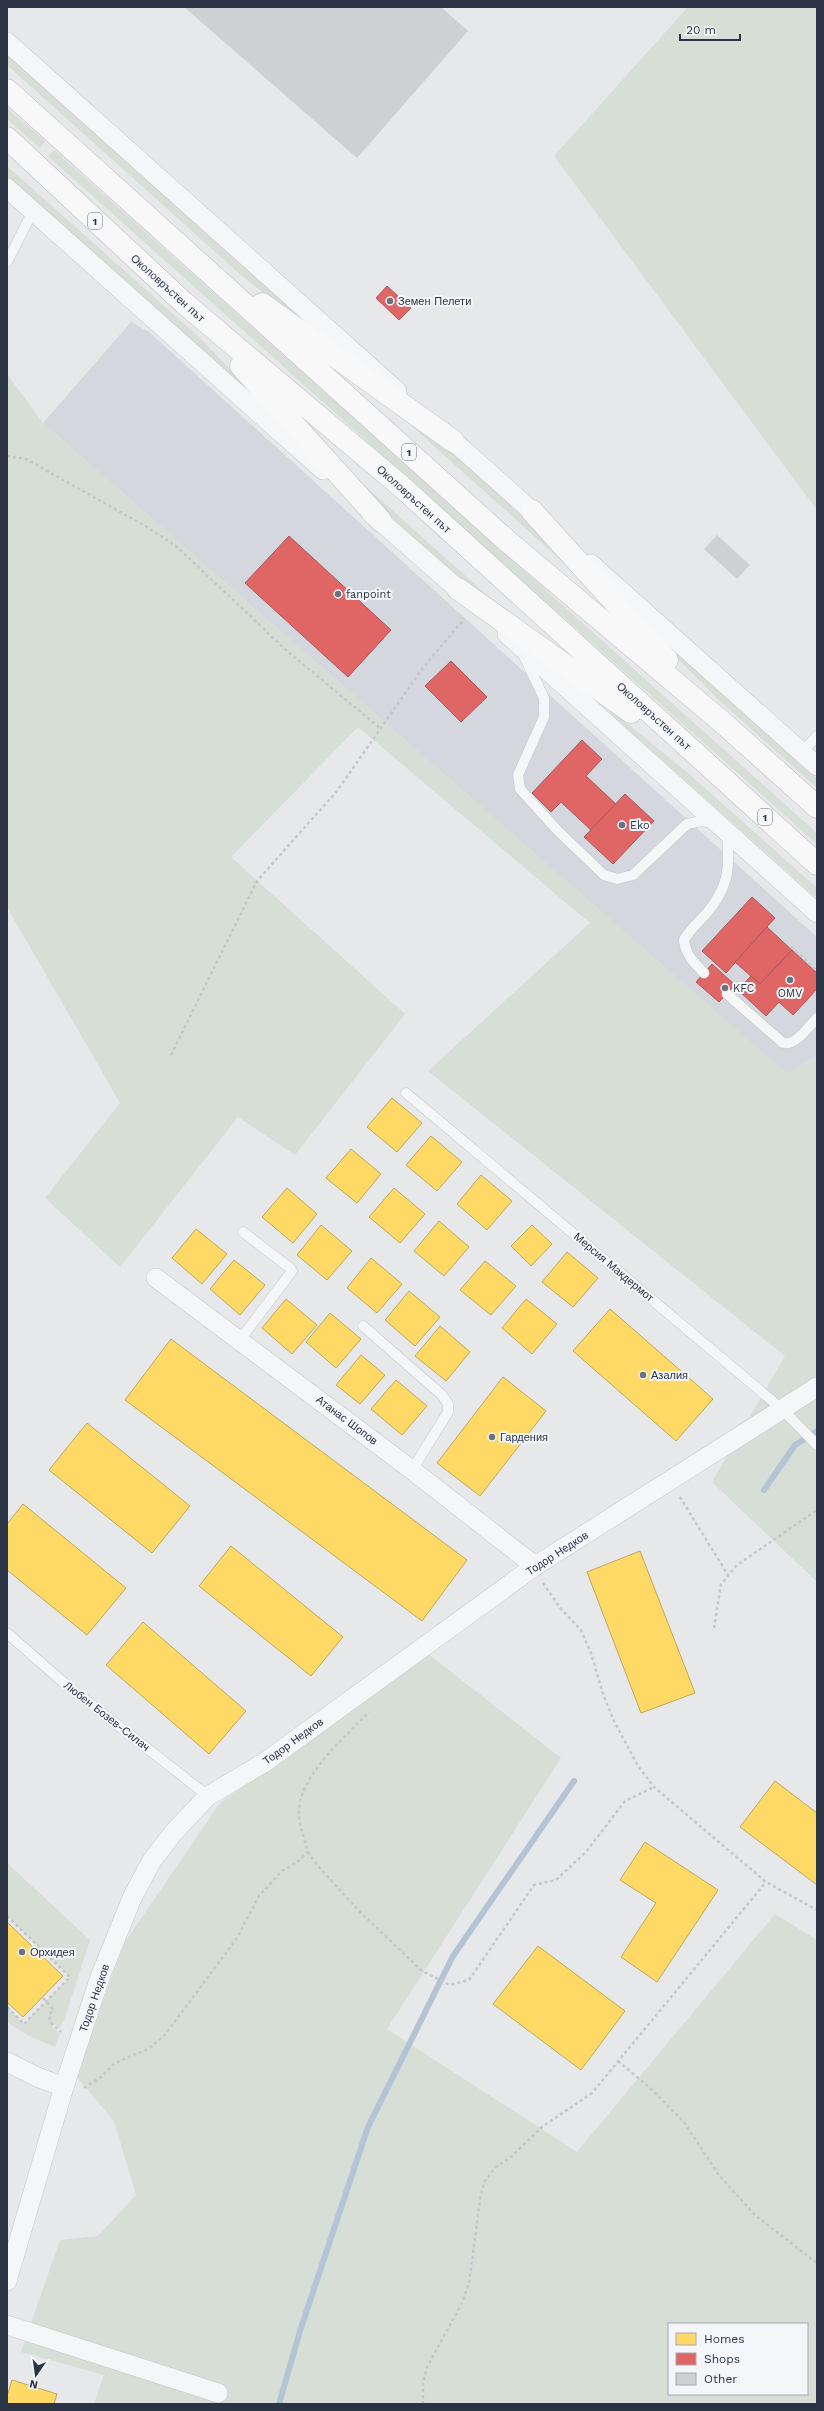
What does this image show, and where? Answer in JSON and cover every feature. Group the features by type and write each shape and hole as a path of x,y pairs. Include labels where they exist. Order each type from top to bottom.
{"highway":[{"name":"1","path":"7,90 506,540 722,722 817,807"},
{"name":"Околовръстен път","path":"7,138 184,303 402,487 817,864"},
{"path":"174,241 453,441"},
{"path":"184,303 381,521"},
{"path":"532,511 722,722"},
{"path":"458,589 712,769"}],"street":[{"path":"7,42 817,766"},
{"path":"7,188 476,605 817,913"},
{"name":"Атанас Шопов","path":"156,1278 412,1470 535,1566"},
{"name":"Тодор Недков","path":"7,2281 64,2087 100,1977 132,1898 151,1862 173,1833 208,1796 265,1762 535,1566 817,1387"},
{"path":"7,2062 37,2077 64,2087"},
{"path":"7,2325 218,2393"}],"lane":[{"path":"7,262 33,211"},
{"path":"518,644 544,698 544,717 518,775 520,789 558,831 604,874 617,878 633,875 687,824 702,821 723,828 729,855 727,881 718,900 684,940 684,947 694,964 704,973"},
{"path":"802,752 817,736"},
{"path":"727,994 783,1043 787,1044 795,1041 817,1018"},
{"name":"Мерсия Макдермот","path":"406,1093 782,1408 817,1445"},
{"path":"240,1340 292,1272 290,1268 243,1232"},
{"path":"363,1326 442,1395 448,1404 448,1412 412,1470"},
{"name":"Любен Бозев-Силач","path":"7,1633 64,1683 208,1796"}],"path":[{"path":"7,456 26,459 147,527 176,546 287,651 380,728"},
{"path":"171,1055 257,881 337,791 422,669 476,605"},
{"path":"791,947 817,971"},
{"path":"670,1480 728,1575"},
{"path":"714,1628 721,1584 728,1575 737,1565 817,1510"},
{"path":"535,1566 544,1586 561,1609 581,1630 591,1653 603,1694 614,1722 638,1766 654,1787 766,1882 817,1910"},
{"path":"372,1710 323,1761 304,1789 299,1816 308,1852 316,1865 359,1911 422,1971 450,1985 470,1980 534,1885 556,1880 586,1852 625,1801 654,1787"},
{"path":"64,2087 86,2087 115,2063 148,2049 164,2036 237,1938 259,1896 282,1871 296,1863 308,1852"},
{"path":"423,2404 423,2382 427,2368 461,2306 469,2283 480,2200 484,2182 495,2168 512,2156 542,2127 592,2093 766,1882"},
{"path":"7,1916 70,1977 24,2024 7,2007"},
{"path":"43,1998 53,2009 49,2016 50,2022 61,2032"},
{"path":"618,2061 650,2088 684,2122 718,2174 755,2215 817,2263"}],"shaded area":[{"path":"688,7 817,7 817,510 554,156"},
{"path":"7,53 319,334 317,336 242,276 7,65"},
{"path":"7,108 45,141 40,148 7,119"},
{"path":"54,150 817,833 817,844 48,156"},
{"path":"7,166 200,338 257,397 255,398 7,176"},
{"path":"131,322 149,332 817,937 817,1056 787,1074 43,423"},
{"path":"7,374 43,423 787,1073 817,1056 817,1582 712,1482 785,1356 428,1071 590,923 358,727 231,857 405,1014 295,1155 238,1117 120,1267 45,1198 120,1103 7,907"},
{"path":"405,417 461,460 538,531 584,581 404,419"},
{"path":"354,476 526,630 502,614 457,578 393,519 352,478"},
{"path":"674,651 817,779 817,788 721,702 672,653"},
{"path":"611,710 689,774 817,888 817,898 609,712"},
{"path":"427,1653 561,1758 387,2029 577,2152 775,1914 817,1940 817,2404 94,2404 104,2375 21,2352 60,2240 98,2236 136,2195 114,2121 75,2075 125,1942 220,1803"},
{"path":"7,1863 90,1940 64,2021 59,2028 55,2024 52,2027 60,2034 55,2047 29,2036 7,2022 7,2007 24,2024 70,1977 7,1916"}],"building: Homes":[{"path":"392,1098 422,1123 397,1152 367,1127"},
{"path":"431,1136 462,1162 437,1191 406,1165"},
{"path":"351,1149 381,1174 357,1203 326,1178"},
{"path":"481,1175 512,1201 487,1230 457,1204"},
{"path":"287,1188 317,1214 293,1243 262,1217"},
{"path":"394,1188 425,1214 400,1243 369,1217"},
{"path":"439,1221 469,1247 444,1276 414,1251"},
{"path":"321,1225 352,1251 327,1280 297,1255"},
{"path":"532,1225 552,1244 531,1266 511,1246"},
{"path":"196,1229 227,1254 202,1284 172,1258"},
{"path":"567,1252 598,1278 573,1307 542,1282"},
{"path":"371,1258 402,1284 377,1313 347,1288"},
{"path":"234,1260 265,1285 240,1315 210,1289"},
{"path":"485,1261 516,1286 491,1315 460,1290"},
{"path":"409,1291 440,1317 415,1346 385,1320"},
{"path":"286,1299 317,1325 292,1354 262,1328"},
{"path":"526,1299 557,1324 532,1354 502,1328"},
{"name":"Азалия","path":"610,1309 713,1399 676,1441 573,1351"},
{"path":"330,1313 361,1339 336,1368 306,1342"},
{"path":"440,1326 470,1352 446,1381 415,1356"},
{"path":"171,1339 467,1560 422,1621 125,1400"},
{"path":"361,1355 385,1375 360,1404 336,1385"},
{"name":"Гардения","path":"503,1377 546,1411 480,1496 437,1463"},
{"path":"396,1380 427,1406 402,1435 371,1409"},
{"path":"87,1423 190,1506 152,1553 49,1470"},
{"path":"23,1504 126,1588 87,1635 7,1570 7,1524"},
{"path":"231,1546 343,1637 311,1676 199,1586"},
{"path":"640,1551 695,1693 641,1713 587,1572"},
{"path":"143,1622 246,1711 209,1754 106,1665"},
{"path":"775,1781 817,1813 817,1885 740,1827"},
{"path":"645,1842 718,1890 657,1982 621,1957 656,1903 620,1880"},
{"name":"Орхидея","path":"7,1922 63,1976 23,2017 7,2002"},
{"path":"538,1946 625,2011 581,2070 493,2004"},
{"path":"12,2380 57,2394 54,2404 7,2404 7,2396"}],"building: Shops":[{"path":"387,286 411,308 399,320 376,298"},
{"path":"289,536 391,630 348,677 245,583"},
{"path":"451,661 487,697 461,722 425,686"},
{"path":"582,740 602,759 586,776 618,806 593,832 561,802 551,812 532,793"},
{"name":"Eko","path":"625,794 654,821 613,864 584,837"},
{"path":"752,897 775,918 726,973 702,951"},
{"path":"767,927 794,952 762,986 735,962"},
{"name":"OMV","path":"792,950 817,973 817,989 793,1015 779,1002 766,1016 738,990 751,976 760,984"},
{"path":"712,964 735,985 719,1002 696,982"}],"building: Other":[{"path":"184,7 441,7 468,31 357,158"},
{"path":"717,535 750,565 737,579 704,549"}],"waterway":[{"path":"764,1490 795,1445 817,1431"},
{"path":"279,2404 300,2331 368,2127 453,1956 574,1781"}],"place":[{"name":"Земен Пелети","path":"390,301"},
{"name":"fanpoint","path":"338,594"},
{"name":"Eko","path":"622,825"},
{"name":"OMV","path":"790,980"},
{"name":"KFC","path":"725,988"},
{"name":"Азалия","path":"643,1375"},
{"name":"Гардения","path":"492,1437"},
{"name":"Орхидея","path":"22,1952"}]}
